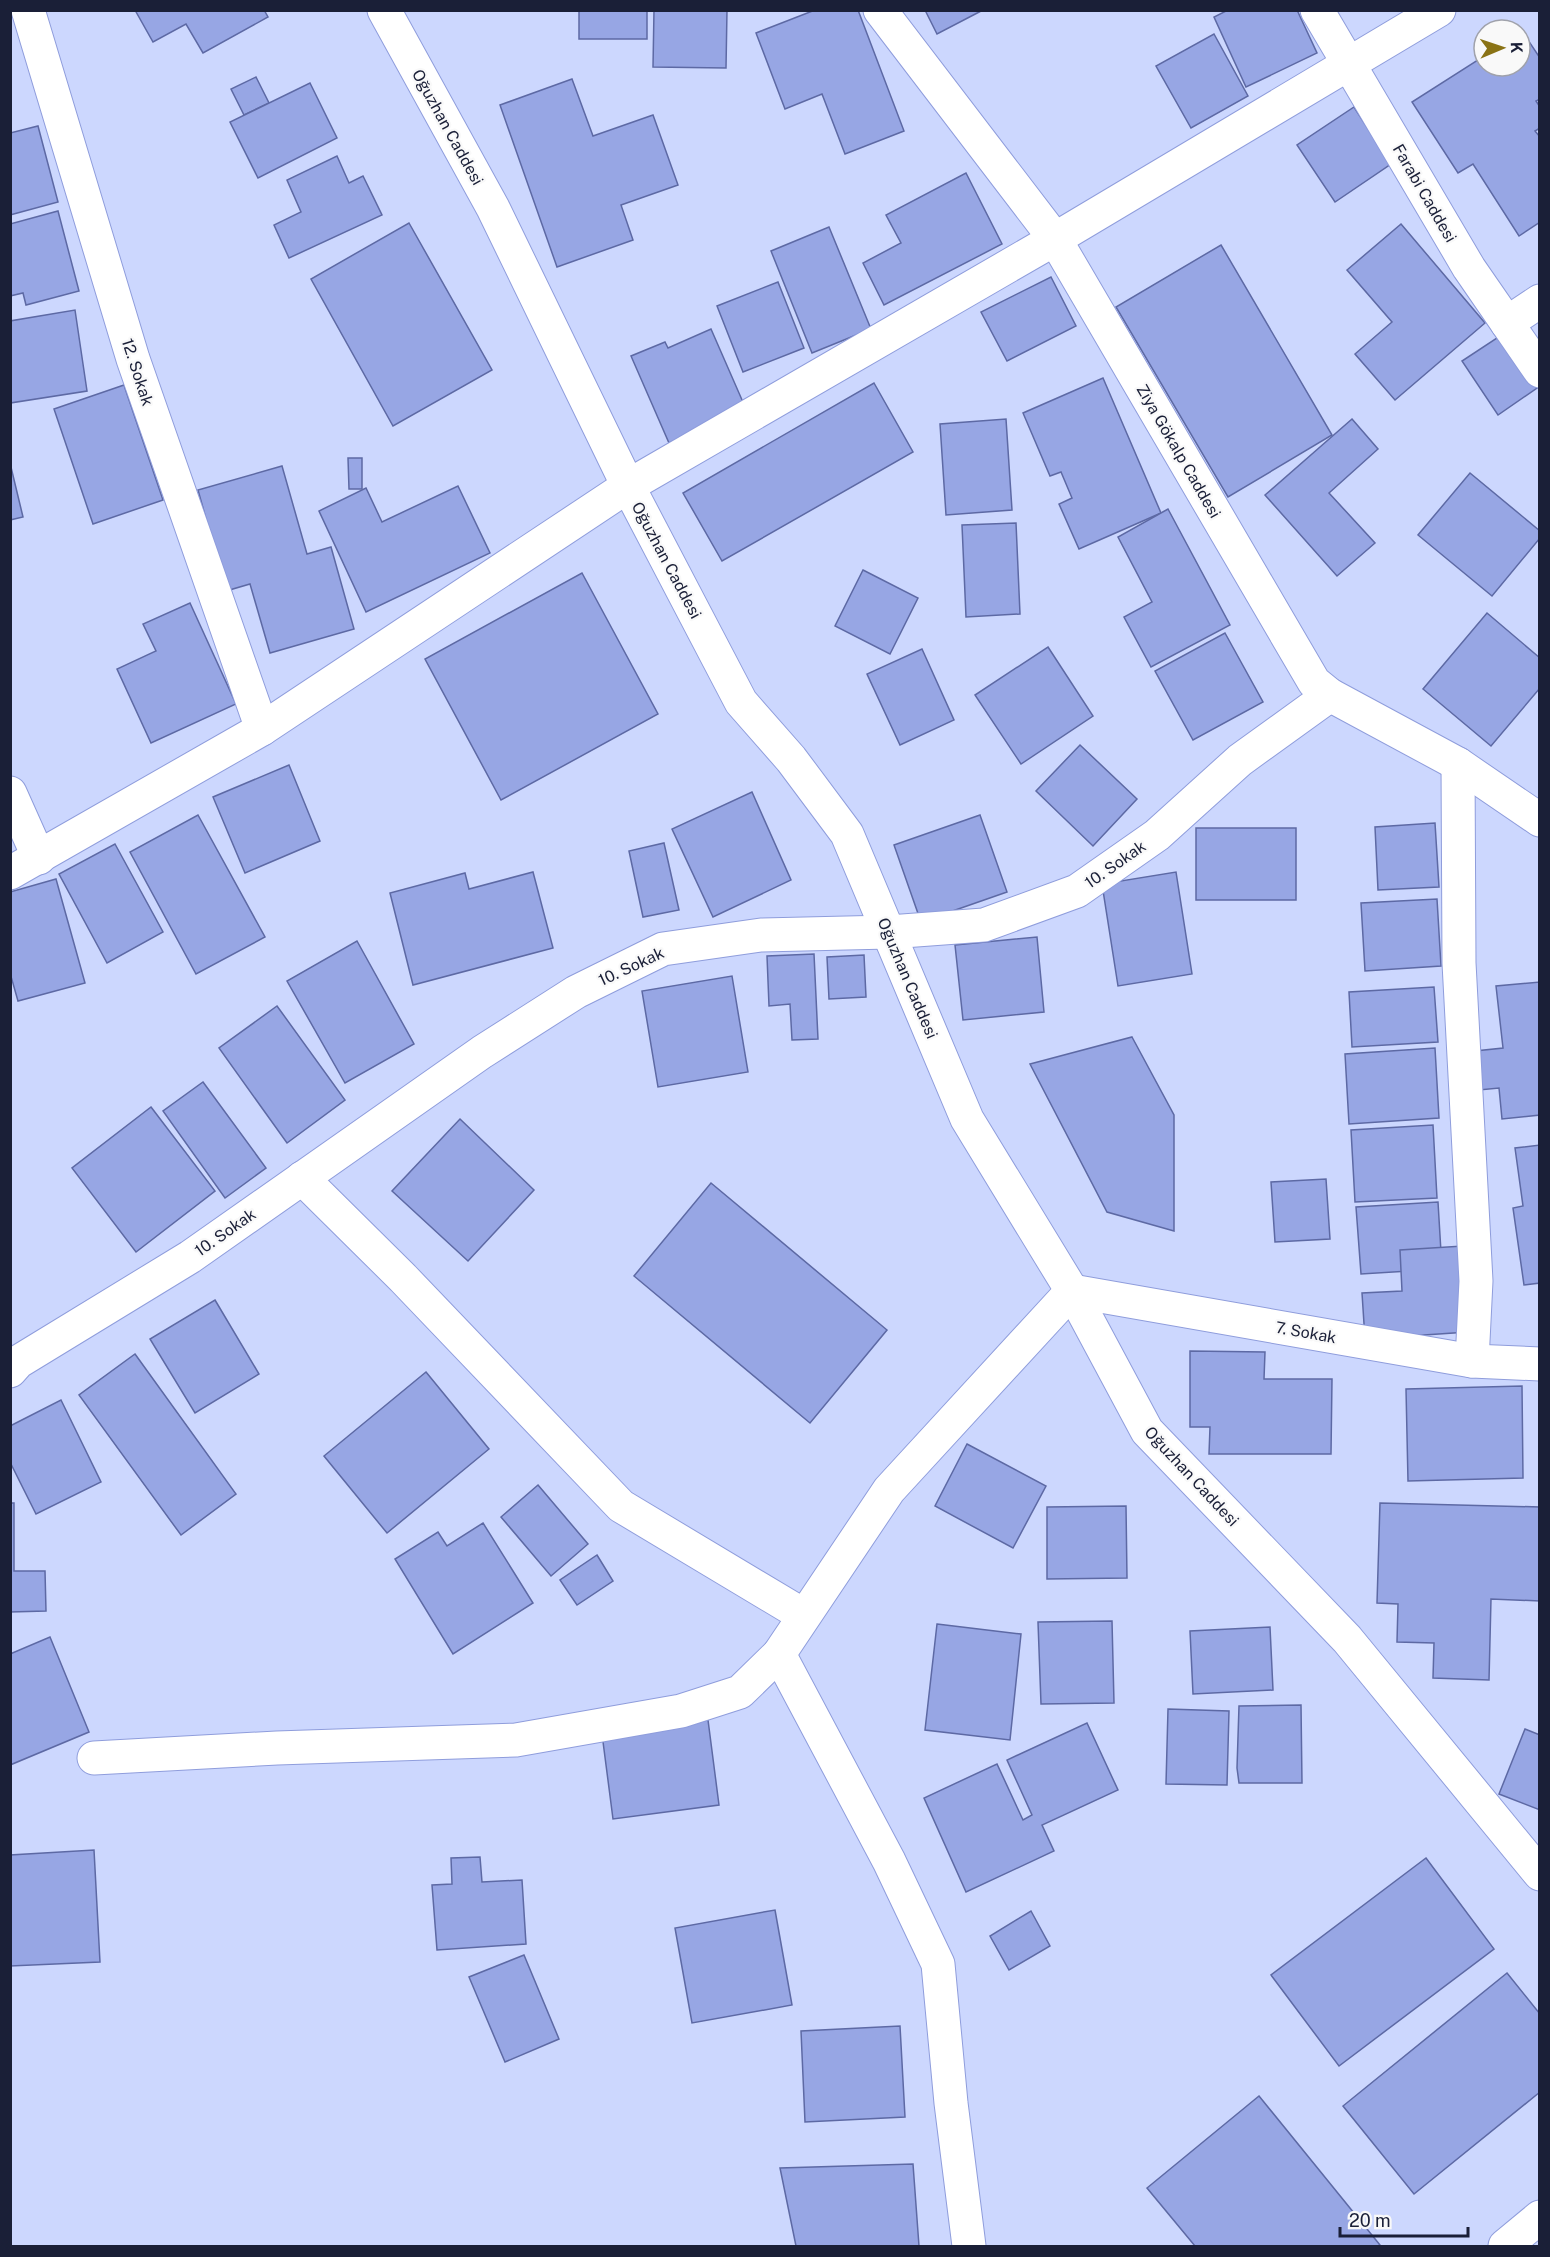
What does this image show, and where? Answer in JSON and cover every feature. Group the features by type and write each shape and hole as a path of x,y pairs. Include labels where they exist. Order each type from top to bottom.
{"street":[{"name":"12. Sokak","path":"28,10 133,359 262,729"},
{"name":"Oğuzhan Caddesi","path":"384,10 493,208 628,486 741,702 791,759 847,834 968,1119 1072,1291 1147,1431 1347,1639 1539,1874"},
{"name":"Ziya Gökalp Caddesi","path":"880,10 1055,239 1314,682 1330,695 1458,764 1539,820"},
{"name":"Farabi Caddesi","path":"1317,10 1469,268 1539,371"},
{"path":"10,873 262,729 628,486 1055,239 1439,10"},
{"path":"1506,323 1539,301"},
{"name":"10. Sokak","path":"13,1365 190,1257 482,1052 576,993 663,949 761,935 889,932 984,925 1077,891 1157,835 1240,760 1330,695"},
{"path":"1458,764 1459,963 1476,1281 1472,1361"},
{"path":"10,793 39,858"},
{"path":"302,1178 403,1278 621,1506 803,1615"},
{"path":"94,1758 277,1748 516,1740 681,1711 740,1692 779,1653 889,1490 1072,1291"},
{"name":"7. Sokak","path":"1072,1291 1472,1361 1539,1364"},
{"path":"779,1653 889,1861 938,1964 951,2103 969,2247"},
{"path":"1505,2247 1539,2217"}],"building":[{"path":"135,10 264,10 268,17 203,53 186,24 153,42"},
{"path":"579,10 647,10 647,39 579,39"},
{"path":"654,10 727,10 726,68 653,67"},
{"path":"815,10 858,10 904,131 845,154 822,94 785,109 756,33"},
{"path":"925,10 983,10 937,34"},
{"path":"1228,10 1297,10 1317,53 1246,87 1214,17"},
{"path":"1214,34 1248,96 1191,128 1156,66"},
{"path":"1532,46 1540,58 1540,99 1536,101 1540,107 1540,128 1535,131 1540,137 1540,222 1519,236 1473,164 1458,173 1412,102 1472,64 1472,78 1532,78"},
{"path":"256,77 269,103 244,115 231,89"},
{"path":"572,79 593,136 653,115 678,185 621,205 633,240 557,267 500,105"},
{"path":"310,83 337,138 258,178 230,122"},
{"path":"1354,107 1391,164 1335,202 1297,145"},
{"path":"38,126 58,202 10,215 10,133"},
{"path":"337,156 349,183 363,176 382,215 289,258 274,225 301,212 287,180"},
{"path":"966,173 1002,244 884,305 863,263 901,243 886,215"},
{"path":"58,211 79,291 26,305 23,293 10,296 10,224"},
{"path":"409,223 492,370 393,426 311,279"},
{"path":"1401,224 1485,323 1395,400 1355,354 1392,322 1347,270"},
{"path":"829,227 871,329 812,353 771,251"},
{"path":"1221,245 1332,435 1228,497 1116,307"},
{"path":"1051,277 1076,326 1007,361 981,312"},
{"path":"778,282 804,348 743,372 717,306"},
{"path":"75,310 87,391 10,403 10,321"},
{"path":"1512,328 1540,386 1498,415 1462,361"},
{"path":"711,329 746,409 669,443 631,356 665,342 668,348"},
{"path":"1103,378 1161,513 1079,549 1059,504 1072,498 1061,472 1050,476 1023,413"},
{"path":"874,383 913,452 722,561 683,493"},
{"path":"124,385 163,500 93,524 54,409"},
{"path":"1006,419 1012,510 946,515 940,424"},
{"path":"1352,419 1378,449 1329,493 1375,543 1337,576 1265,495"},
{"path":"348,458 362,458 362,489 349,489"},
{"path":"10,463 23,517 10,520"},
{"path":"282,466 307,554 331,547 354,629 270,653 250,584 226,591 198,490"},
{"path":"1470,473 1540,531 1540,538 1492,596 1418,535"},
{"path":"458,486 490,553 366,612 319,511 366,488 382,522"},
{"path":"1168,509 1230,625 1151,667 1124,617 1152,602 1118,537"},
{"path":"1016,523 1020,614 966,617 962,525"},
{"path":"863,570 918,598 890,654 835,626"},
{"path":"582,573 658,714 501,800 425,659"},
{"path":"190,603 236,704 151,743 117,669 156,651 143,624"},
{"path":"1487,613 1540,658 1540,688 1491,746 1423,689"},
{"path":"1225,633 1263,702 1193,740 1155,671"},
{"path":"1048,647 1093,716 1021,764 975,695"},
{"path":"922,649 954,720 900,745 867,674"},
{"path":"1080,745 1137,799 1093,846 1036,791"},
{"path":"289,765 320,841 245,873 213,797"},
{"path":"752,792 791,880 713,917 672,829"},
{"path":"198,815 265,937 196,974 130,852"},
{"path":"980,815 1007,892 921,922 894,845"},
{"path":"1435,823 1439,887 1378,890 1375,827"},
{"path":"1196,828 1296,828 1296,900 1196,900"},
{"path":"664,843 679,910 643,917 629,851"},
{"path":"115,844 163,932 107,963 59,874"},
{"path":"533,872 553,948 413,985 390,893 465,873 469,889"},
{"path":"1176,872 1192,974 1118,986 1102,884"},
{"path":"56,879 85,983 18,1001 10,973 10,892"},
{"path":"1437,899 1441,966 1365,971 1361,903"},
{"path":"1037,937 1044,1012 963,1020 955,945"},
{"path":"357,941 414,1044 345,1083 287,981"},
{"path":"814,954 818,1039 792,1040 790,1004 769,1006 767,956"},
{"path":"864,955 866,997 829,999 827,957"},
{"path":"732,976 748,1072 658,1087 642,991"},
{"path":"1540,982 1540,1115 1502,1119 1499,1088 1479,1090 1475,1051 1503,1048 1496,986"},
{"path":"1434,987 1438,1042 1352,1047 1349,992"},
{"path":"277,1006 345,1100 287,1143 219,1048"},
{"path":"1132,1037 1174,1115 1174,1231 1107,1212 1030,1064"},
{"path":"1435,1048 1439,1118 1349,1124 1345,1054"},
{"path":"203,1082 266,1168 225,1198 163,1111"},
{"path":"151,1107 215,1191 136,1252 72,1168"},
{"path":"460,1119 534,1190 468,1261 392,1191"},
{"path":"1433,1125 1437,1198 1355,1202 1351,1130"},
{"path":"1540,1145 1540,1283 1524,1285 1513,1208 1523,1206 1515,1148"},
{"path":"1326,1179 1330,1239 1275,1242 1271,1182"},
{"path":"711,1183 887,1330 810,1423 634,1276"},
{"path":"1438,1202 1442,1269 1361,1274 1356,1207"},
{"path":"1463,1246 1468,1332 1365,1339 1362,1293 1402,1291 1400,1250"},
{"path":"215,1300 259,1374 195,1413 150,1339"},
{"path":"1190,1351 1265,1352 1264,1379 1332,1379 1331,1454 1209,1454 1210,1427 1190,1427"},
{"path":"135,1354 236,1494 181,1535 79,1395"},
{"path":"426,1372 489,1449 387,1533 324,1456"},
{"path":"1522,1386 1523,1478 1408,1481 1406,1389"},
{"path":"61,1400 101,1482 36,1514 10,1462 10,1426"},
{"path":"967,1444 1046,1486 1013,1548 935,1506"},
{"path":"538,1485 588,1544 551,1576 501,1517"},
{"path":"10,1503 14,1503 14,1571 45,1571 46,1611 10,1612"},
{"path":"1380,1503 1540,1507 1540,1601 1491,1599 1489,1680 1433,1678 1434,1643 1397,1642 1398,1604 1377,1603"},
{"path":"1126,1506 1127,1578 1047,1579 1047,1507"},
{"path":"483,1523 533,1603 453,1654 395,1559 438,1532 447,1546"},
{"path":"597,1555 613,1581 577,1605 560,1580"},
{"path":"1112,1621 1114,1703 1041,1704 1038,1622"},
{"path":"937,1624 1021,1634 1010,1740 925,1730"},
{"path":"1270,1627 1273,1690 1193,1694 1190,1631"},
{"path":"50,1637 89,1732 10,1765 10,1654"},
{"path":"1301,1705 1302,1783 1239,1783 1237,1768 1239,1706"},
{"path":"1168,1709 1229,1711 1227,1785 1166,1784"},
{"path":"708,1720 719,1805 613,1819 602,1734"},
{"path":"1087,1723 1118,1790 1042,1825 1054,1851 966,1892 924,1798 997,1764 1023,1820 1032,1815 1007,1760"},
{"path":"1525,1729 1540,1735 1540,1810 1499,1794"},
{"path":"94,1850 100,1962 10,1966 10,1855"},
{"path":"480,1857 482,1882 522,1880 526,1944 437,1950 432,1885 452,1884 451,1858"},
{"path":"1426,1858 1494,1949 1339,2066 1271,1975"},
{"path":"775,1910 792,2005 692,2023 675,1928"},
{"path":"1031,1911 1050,1946 1009,1970 990,1936"},
{"path":"524,1955 559,2039 505,2062 469,1977"},
{"path":"1507,1973 1540,2014 1540,2092 1414,2194 1343,2106"},
{"path":"900,2026 905,2117 805,2122 801,2031"},
{"path":"1259,2096 1380,2245 1195,2246 1147,2188"},
{"path":"913,2164 919,2246 796,2246 780,2168"}]}
